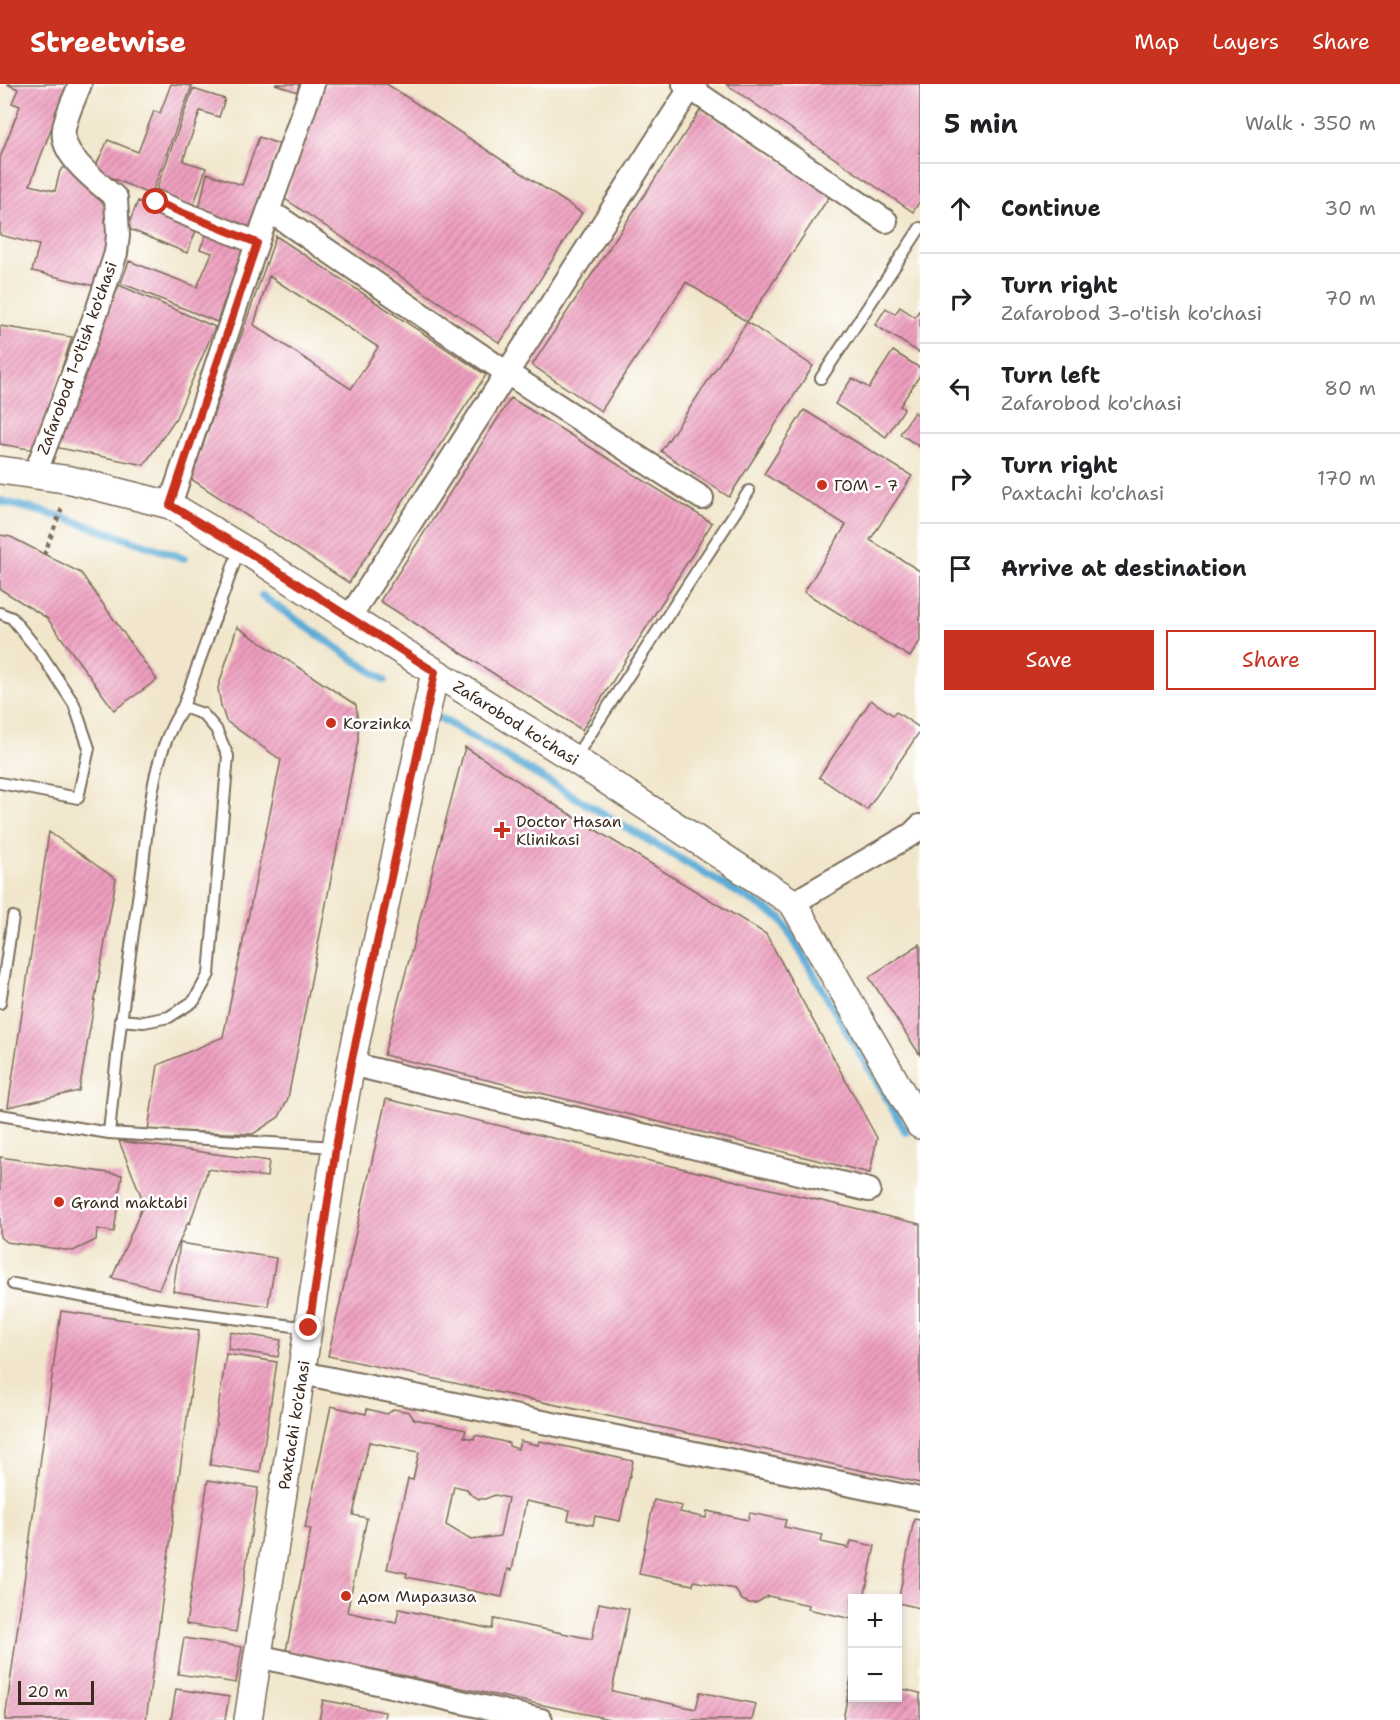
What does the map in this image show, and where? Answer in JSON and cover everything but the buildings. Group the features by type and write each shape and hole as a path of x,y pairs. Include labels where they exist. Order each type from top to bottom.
{"street":[{"name":"Zafarobod 1-o'tish ko'chasi","path":"34,474 98,308 116,253 118,235 116,198 82,168 64,139 64,126 80,84"},
{"path":"170,505 257,243 313,84"},
{"path":"349,618 689,85 886,221"},
{"path":"156,202 257,243"},
{"path":"280,218 507,373 702,498"},
{"name":"Zafarobod ko'chasi","path":"0,470 71,480 170,505 574,759 793,903 920,1125"},
{"name":"Paxtachi ko'chasi","path":"248,1720 336,1147 351,1064 435,672"},
{"path":"793,903 912,834 920,826"},
{"path":"351,1064 869,1190"},
{"path":"302,1373 920,1499"},
{"path":"258,1656 541,1720"}],"lane":[{"path":"821,378 920,228"},
{"path":"574,759 749,491"},
{"path":"109,1133 120,1020 156,768 171,724 183,706 240,547"},
{"path":"0,613 12,618 42,654 74,704 89,748 78,798 0,783"},
{"path":"120,1020 144,1022 169,1017 194,1001 210,974 228,756 216,729 203,714 183,706"},
{"path":"0,1003 13,917"},
{"path":"0,1115 109,1133 336,1147"},
{"path":"12,1284 124,1304 309,1328"}],"path":[{"path":"44,555 71,480"}],"waterway":[{"path":"0,501 59,516 184,558"},
{"path":"262,596 384,680"},
{"path":"435,715 781,918 906,1132"}],"place":[{"name":"ГОМ - 7","path":"822,485"},
{"name":"Korzinka","path":"331,723"},
{"name":"Doctor Hasan Klinikasi","path":"502,830"},
{"name":"Grand maktabi","path":"59,1202"},
{"name":"дом Миразиза","path":"346,1596"}],"route":[{"path":"156,202 257,243 170,505 435,672 351,1064 309,1328"}]}
